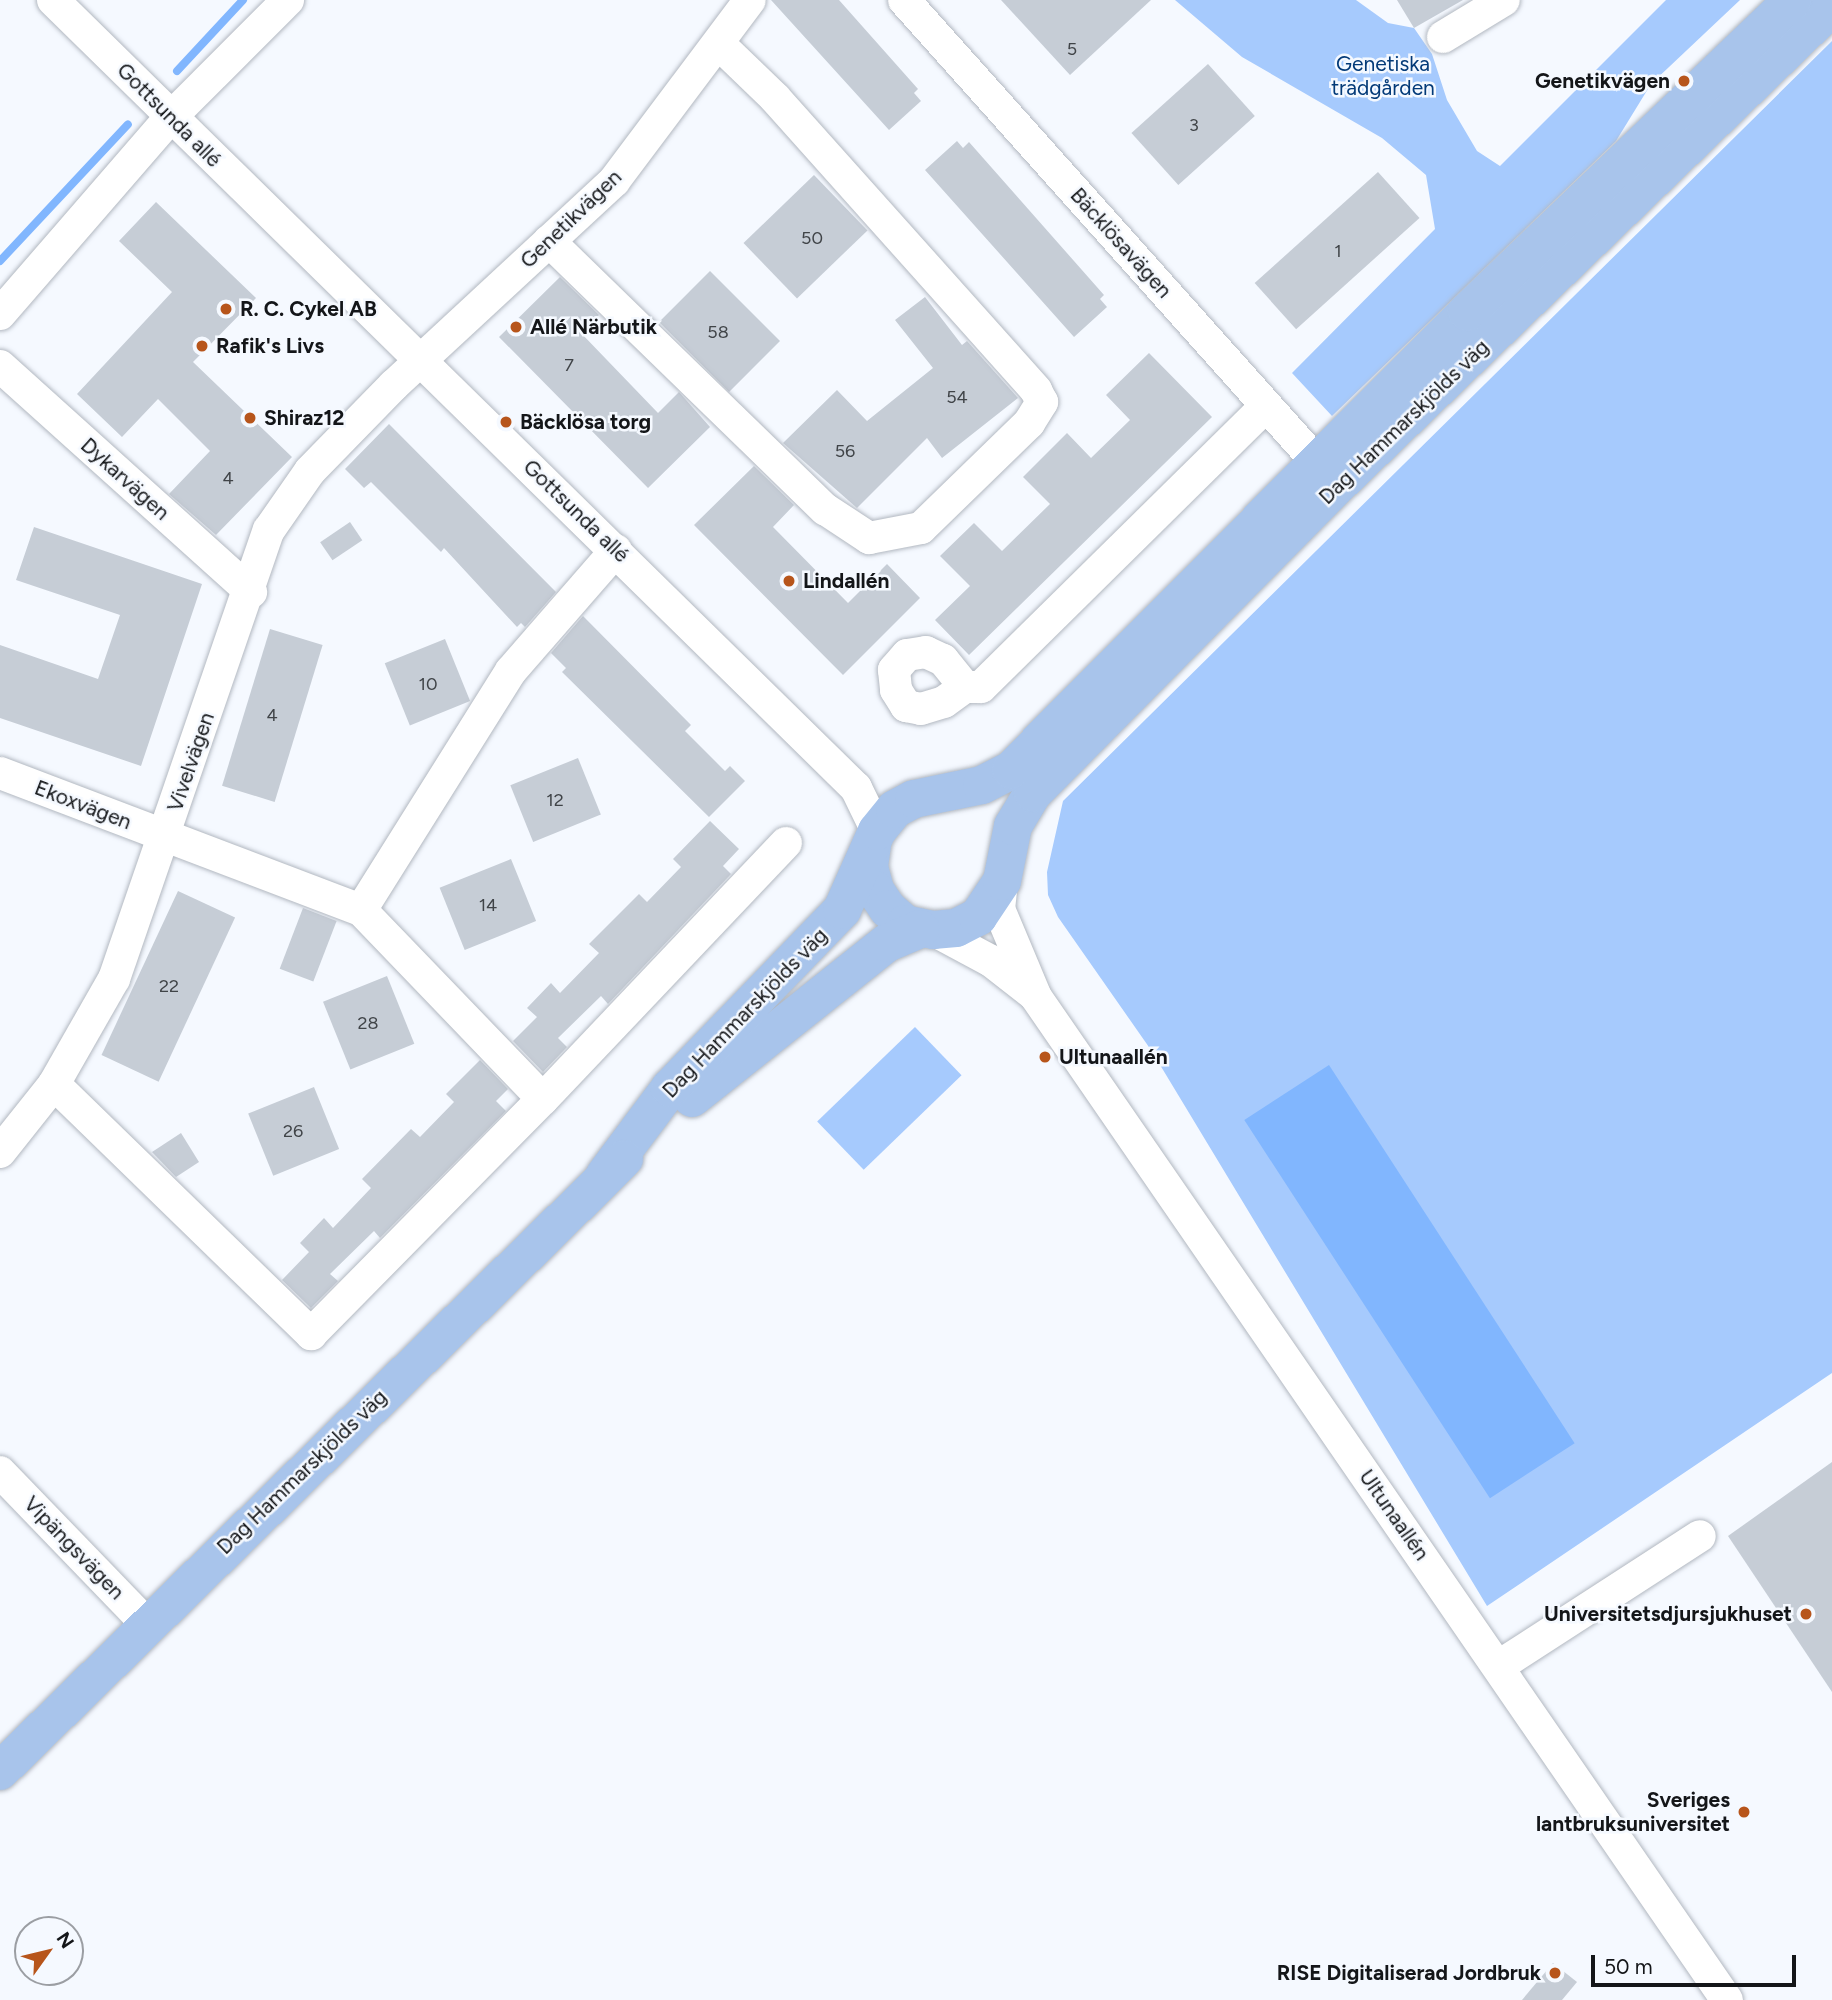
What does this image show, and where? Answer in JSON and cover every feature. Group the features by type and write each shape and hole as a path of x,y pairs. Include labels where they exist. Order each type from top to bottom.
{"main road":[{"name":"Dag Hammarskjölds väg","path":"0,1771 605,1175 751,1047 887,943 927,930 956,928 978,916 1003,870 1021,807 1328,474 1467,312 1792,0"},
{"name":"Dag Hammarskjölds väg","path":"605,1175 670,1088 842,910 875,837 895,809 926,797 982,785 1012,770 1832,7"},
{"path":"926,797 961,800 985,816 999,835 1003,870"},
{"path":"875,837 869,867 875,890 888,909 927,930"}],"street":[{"name":"Gottsunda allé","path":"53,0 81,11 170,118 423,361 856,788 875,837"},
{"path":"0,314 170,118 288,0"},
{"name":"Genetikvägen","path":"394,385 423,361 614,181 750,0"},
{"name":"Bäcklösavägen","path":"904,0 1328,474"},
{"path":"1443,37 1504,0"},
{"path":"549,241 825,509 869,538 920,528 1028,423 1042,402 1037,390 775,98 719,44"},
{"name":"Dykarvägen","path":"0,366 251,592"},
{"name":"Vivelvägen","path":"0,1152 54,1084 114,979 251,592 269,530 310,471 394,385"},
{"path":"965,687 981,687 1266,406"},
{"path":"543,1099 361,911 511,671 616,550"},
{"name":"Ekoxvägen","path":"0,772 361,911"},
{"path":"856,788 926,797"},
{"path":"54,1084 311,1334 543,1099 786,843"},
{"name":"Ultunaallén","path":"1003,870 999,909 1036,997 1499,1665 1727,2000"},
{"name":"Ultunaallén","path":"927,930 991,961 1036,997"},
{"name":"Vipängsvägen","path":"0,1472 147,1624"},
{"path":"1499,1665 1700,1536"}],"green space":[{"name":"Genetiska trädgården","path":"1175,0 1356,0 1388,23 1414,28 1432,54 1447,100 1477,151 1500,166 1666,0 1740,0 1651,84 1616,141 1332,416 1292,373 1435,229 1426,175 1382,138 1242,57"},
{"path":"1832,41 1832,1373 1487,1606 1151,1050 1058,917 1048,895 1047,872 1063,801"},
{"path":"915,1027 962,1075 864,1170 817,1121"}],"shaded area":[{"path":"1329,1065 1575,1443 1490,1498 1244,1120"}],"building":[{"path":"771,0 839,0 918,89 914,93 921,101 889,130"},
{"path":"1001,0 1151,0 1070,75"},
{"path":"1397,0 1463,0 1414,28"},
{"path":"1208,64 1255,116 1178,185 1131,133"},
{"path":"957,141 963,148 969,142 1104,295 1100,299 1107,307 1074,337 925,170"},
{"path":"1378,172 1419,218 1296,329 1255,283"},
{"path":"814,175 867,230 797,298 744,243"},
{"path":"156,202 256,298 193,362 292,457 216,535 169,494 210,451 158,399 122,437 77,394 172,292 119,241"},
{"path":"710,271 780,341 729,392 659,322"},
{"path":"560,277 599,315 581,333 658,413 679,392 710,427 648,488 499,337"},
{"path":"925,297 962,345 967,341 1018,398 942,458 927,438 857,508 783,443 837,390 867,421 933,368 895,320"},
{"path":"1149,353 1212,417 969,655 935,620 970,586 940,556 974,523 1002,551 1050,504 1023,477 1067,433 1091,458 1130,420 1106,395"},
{"path":"389,424 556,592 525,627 521,623 517,627 444,548 441,552 371,482 364,488 345,469"},
{"name":"Lindallén","path":"754,466 794,505 773,527 848,603 887,564 920,598 843,675 694,525"},
{"path":"350,522 362,540 332,560 320,542"},
{"path":"34,527 202,584 141,766 0,718 0,645 98,679 120,615 16,580"},
{"path":"583,616 691,725 685,731 725,771 730,766 745,781 709,817 562,672 566,668 551,653"},
{"path":"270,629 323,645 275,802 222,786"},
{"path":"445,639 470,701 410,725 385,663"},
{"path":"578,758 601,815 533,842 510,785"},
{"path":"710,821 739,849 723,866 731,874 608,1004 601,996 558,1038 567,1047 543,1072 513,1041 537,1017 527,1008 551,983 560,993 599,953 589,944 639,894 647,902 681,867 673,859"},
{"path":"511,859 536,921 465,950 440,888"},
{"path":"178,891 235,918 159,1082 102,1055"},
{"path":"303,908 337,921 313,982 280,969"},
{"path":"387,976 414,1044 350,1070 323,1002"},
{"path":"480,1060 508,1089 496,1101 506,1111 380,1238 374,1231 330,1274 338,1281 311,1308 282,1280 309,1252 300,1243 324,1218 333,1228 371,1188 362,1179 411,1129 420,1137 454,1102 446,1094"},
{"path":"314,1087 339,1149 273,1176 248,1114"},
{"path":"181,1133 199,1162 176,1177 152,1152"},
{"name":"Universitetsdjursjukhuset","path":"1832,1462 1832,1692 1728,1536"},
{"name":"RISE Digitaliserad Jordbruk","path":"1553,1963 1577,1982 1562,2000 1522,2000"}],"waterway":[{"path":"177,71 243,0"},
{"path":"0,261 128,124"}],"place":[{"name":"Genetikvägen","path":"1684,81"},
{"name":"R. C. Cykel AB","path":"226,309"},
{"name":"Allé Närbutik","path":"516,327"},
{"name":"Rafik's Livs","path":"202,346"},
{"name":"Shiraz12","path":"250,418"},
{"name":"Bäcklösa torg","path":"506,422"},
{"name":"Lindallén","path":"789,581"},
{"name":"Ultunaallén","path":"1045,1057"},
{"name":"Universitetsdjursjukhuset","path":"1806,1614"},
{"name":"Sveriges lantbruksuniversitet","path":"1744,1812"},
{"name":"RISE Digitaliserad Jordbruk","path":"1555,1973"}]}
